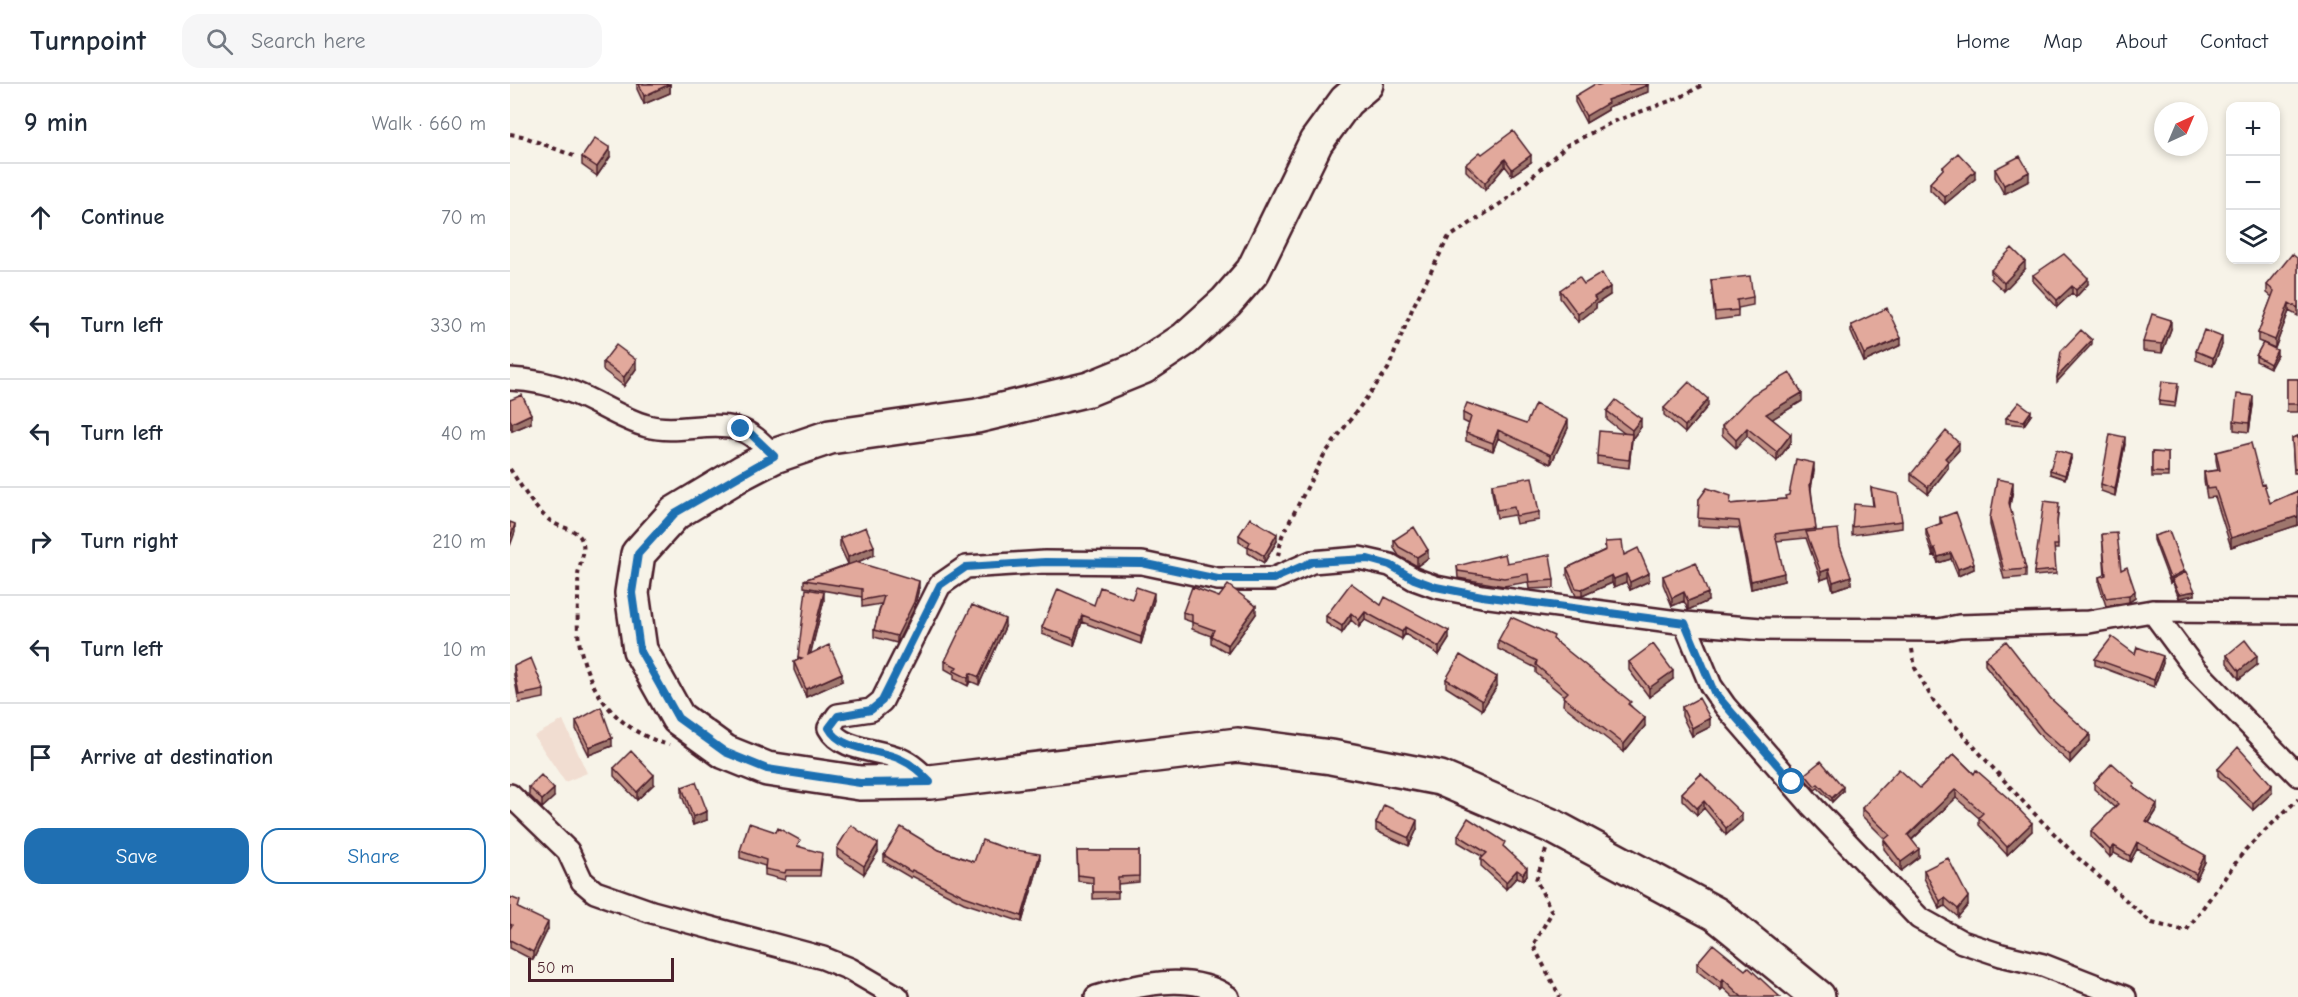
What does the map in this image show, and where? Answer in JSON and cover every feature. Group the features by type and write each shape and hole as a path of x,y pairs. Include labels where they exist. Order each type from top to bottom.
{"main road":[{"path":"1366,84 1346,101 1316,142 1253,271 1226,302 1185,339 1143,367 1089,389 977,416 830,436 774,456 675,513 638,554 632,593 640,650 678,718 725,752 767,769 860,783 930,782 1238,745 1440,777 1554,827 1716,914 1818,997"}],"street":[{"path":"510,379 536,381 573,393 649,427 696,428 722,425 741,429 751,434 774,456"},
{"path":"930,782 899,758 860,748 833,735 829,728 838,716 871,710 882,701 940,585 966,567 1045,562 1142,563 1218,579 1273,579 1312,562 1368,559 1395,567 1414,579 1436,587 1471,594 1685,623 1761,629 1939,630 1959,626 2089,622 2152,611 2298,612"},
{"path":"2152,611 2195,669 2298,775"},
{"path":"1685,623 1711,686 1725,706 1812,806 1919,918 1956,940 2001,955 2043,964 2125,997"},
{"path":"510,795 567,851 582,881 595,892 652,912 823,958 850,969 898,997"},
{"path":"1096,997 1128,987 1159,983 1194,984 1228,997"}],"path":[{"path":"1273,579 1282,536 1302,495 1324,455 1388,369 1413,307 1448,238 1506,200 1567,145 1616,121 1681,97 1704,84"},
{"path":"510,134 522,136 574,156"},
{"path":"510,469 531,500 549,520 577,533 583,543 584,552 578,569 579,640 600,696 621,722 630,728 648,739 680,747"},
{"path":"1909,630 1915,668 1934,702 2078,858 2152,923 2186,931 2245,850 2298,799"},
{"path":"1554,827 1536,880 1552,912 1533,945 1560,997"}],"shaded area":[{"path":"563,720 587,773 565,782 534,736"}],"building":[{"path":"639,84 670,84 644,96"},
{"path":"1595,84 1648,85 1607,100 1608,103 1586,116 1575,96"},
{"path":"1513,131 1531,155 1512,169 1505,159 1485,183 1466,164"},
{"path":"595,138 610,148 597,167 582,157"},
{"path":"1958,153 1975,171 1945,197 1930,183"},
{"path":"2020,156 2029,172 2004,185 1995,169"},
{"path":"2012,248 2025,261 2004,283 1991,270"},
{"path":"2064,254 2088,278 2076,290 2072,286 2057,300 2033,275"},
{"path":"2292,254 2298,259 2298,308 2289,303 2275,340 2258,333 2274,291 2267,285"},
{"path":"1602,273 1610,287 1594,297 1596,300 1578,314 1560,290 1579,277 1584,284"},
{"path":"1750,276 1753,297 1737,300 1738,310 1715,312 1711,280"},
{"path":"1887,308 1901,338 1864,354 1851,325"},
{"path":"2152,314 2171,320 2162,344 2143,342"},
{"path":"2081,330 2092,340 2057,377 2061,351"},
{"path":"2204,330 2222,337 2213,358 2196,351"},
{"path":"2263,343 2277,350 2270,364 2256,356"},
{"path":"616,345 636,360 624,377 603,362"},
{"path":"1790,373 1802,393 1766,414 1791,434 1777,452 1747,428 1736,440 1722,426 1752,395"},
{"path":"2287,379 2298,379 2298,404 2287,404"},
{"path":"2162,381 2178,383 2175,403 2159,401"},
{"path":"1689,382 1708,399 1685,426 1664,408"},
{"path":"2237,394 2253,396 2249,423 2234,421"},
{"path":"522,395 531,414 512,423 510,400"},
{"path":"1616,400 1641,419 1632,430 1607,411"},
{"path":"2019,402 2031,411 2024,421 2006,418"},
{"path":"1467,403 1526,424 1535,404 1568,420 1551,455 1498,430 1493,443 1466,433 1471,417 1463,413"},
{"path":"1599,431 1632,434 1629,460 1597,456"},
{"path":"1946,431 1959,443 1945,458 1948,461 1928,487 1911,474"},
{"path":"2110,434 2125,437 2115,489 2101,484"},
{"path":"2298,436 2298,469 2294,469 2292,438"},
{"path":"2251,443 2262,485 2264,484 2270,503 2298,491 2298,516 2231,538 2215,488 2207,489 2204,472 2220,470 2216,452"},
{"path":"2056,450 2071,455 2065,475 2050,470"},
{"path":"2152,452 2168,453 2168,473 2152,472"},
{"path":"1796,459 1814,463 1810,485 1816,529 1775,534 1784,573 1751,581 1739,521 1698,518 1699,499 1707,488 1731,496 1730,504 1786,499 1785,496 1789,495"},
{"path":"1532,477 1539,512 1516,516 1514,507 1497,510 1492,484"},
{"path":"1997,479 2013,482 2009,503 2026,569 2004,571 1990,518"},
{"path":"1871,488 1898,494 1902,521 1852,527 1854,504 1874,506"},
{"path":"2044,501 2059,503 2058,545 2054,545 2056,570 2034,572"},
{"path":"1956,512 1974,563 1958,569 1951,553 1938,557 1935,548 1933,550 1926,529 1942,523 1940,518"},
{"path":"1250,518 1277,534 1264,556 1248,546 1250,542 1239,535"},
{"path":"510,522 515,524 510,538"},
{"path":"866,527 874,546 848,557 840,538"},
{"path":"1414,527 1428,550 1417,557 1399,547 1394,540"},
{"path":"1838,529 1840,546 1851,576 1833,582 1829,569 1821,572 1806,532"},
{"path":"2169,531 2184,571 2170,578 2154,536"},
{"path":"2117,533 2121,570 2127,567 2135,591 2129,595 2106,598 2099,577 2106,575 2102,534"},
{"path":"1622,541 1624,555 1638,548 1649,573 1630,582 1626,574 1614,579 1612,575 1582,589 1576,588 1567,568 1606,550 1605,542"},
{"path":"1505,554 1507,563 1550,555 1554,580 1529,582 1528,574 1504,578 1458,571 1457,566"},
{"path":"856,562 919,581 914,602 897,636 874,630 884,596 862,600 862,589 804,580"},
{"path":"1696,562 1708,593 1688,601 1684,592 1672,598 1663,576"},
{"path":"2186,572 2195,591 2179,594 2172,579"},
{"path":"1351,583 1381,605 1385,597 1449,631 1439,647 1405,627 1402,632 1365,612 1359,620 1351,613 1342,626 1326,616"},
{"path":"1228,585 1256,606 1228,645 1211,636 1214,630 1192,622 1192,615 1183,612 1192,587 1219,597"},
{"path":"1100,587 1132,599 1136,587 1154,593 1141,637 1082,615 1074,639 1042,627 1058,589 1094,605"},
{"path":"806,589 824,592 808,655 829,645 842,673 806,689 794,662 802,658 798,657"},
{"path":"972,605 1005,619 979,677 970,673 968,678 954,671 957,667 945,661"},
{"path":"1511,617 1554,636 1553,639 1631,702 1628,704 1645,718 1624,744 1563,697 1568,692 1536,665 1537,661 1498,641"},
{"path":"2112,637 2135,654 2137,647 2163,656 2154,680 2095,659"},
{"path":"2245,640 2257,656 2239,671 2227,655"},
{"path":"2006,641 2051,699 2090,734 2070,755 2043,731 1985,658"},
{"path":"1653,644 1673,671 1649,688 1629,662"},
{"path":"1460,655 1497,677 1482,701 1446,679"},
{"path":"531,658 544,690 519,695 514,666"},
{"path":"1699,698 1710,718 1692,728 1682,707"},
{"path":"601,707 612,738 589,747 576,721"},
{"path":"2238,747 2272,785 2253,803 2218,769"},
{"path":"631,751 654,775 637,792 614,768"},
{"path":"1954,754 1974,774 1976,770 2008,798 2032,823 2007,847 1979,817 1983,813 1956,789 1908,835 1919,849 1901,862 1884,840 1890,835 1862,808 1899,769 1920,788"},
{"path":"1821,761 1843,787 1832,798 1818,784 1815,786 1805,774"},
{"path":"2112,763 2135,784 2133,787 2157,804 2146,821 2205,855 2196,874 2137,842 2130,856 2114,846 2110,850 2091,831 2118,804 2094,783"},
{"path":"1701,774 1742,814 1726,828 1704,801 1697,808 1682,793"},
{"path":"541,775 554,789 542,800 529,787"},
{"path":"696,782 707,811 693,817 682,787"},
{"path":"1384,805 1417,820 1409,838 1376,823"},
{"path":"1468,818 1505,842 1503,846 1527,868 1523,874 1517,870 1506,882 1481,859 1487,853 1458,835"},
{"path":"749,823 776,832 778,828 800,840 797,846 822,853 820,870 786,870 785,873 765,869 766,860 740,851"},
{"path":"851,825 878,844 864,866 837,848"},
{"path":"901,827 939,850 974,862 982,840 1005,848 1040,854 1022,916 964,896 912,870 911,872 884,855"},
{"path":"1077,851 1139,851 1139,876 1118,877 1118,892 1093,892 1093,877 1078,875"},
{"path":"1948,858 1968,897 1958,909 1945,898 1940,901 1924,870"},
{"path":"510,897 520,901 518,908 548,922 533,952 510,940 512,925 510,924"},
{"path":"1713,944 1745,970 1748,967 1780,997 1742,997 1723,979 1721,982 1697,963"}],"route":[{"path":"741,429 751,434 774,456 675,513 638,554 632,593 640,650 678,718 725,752 767,769 860,783 930,782 913,766 899,758 860,748 833,735 829,728 831,721 838,716 871,710 882,701 940,585 966,567 1045,562 1142,563 1218,579 1273,579 1312,562 1359,558 1380,561 1401,569 1414,579 1436,587 1482,596 1649,616 1685,623 1714,692 1792,782"}]}
